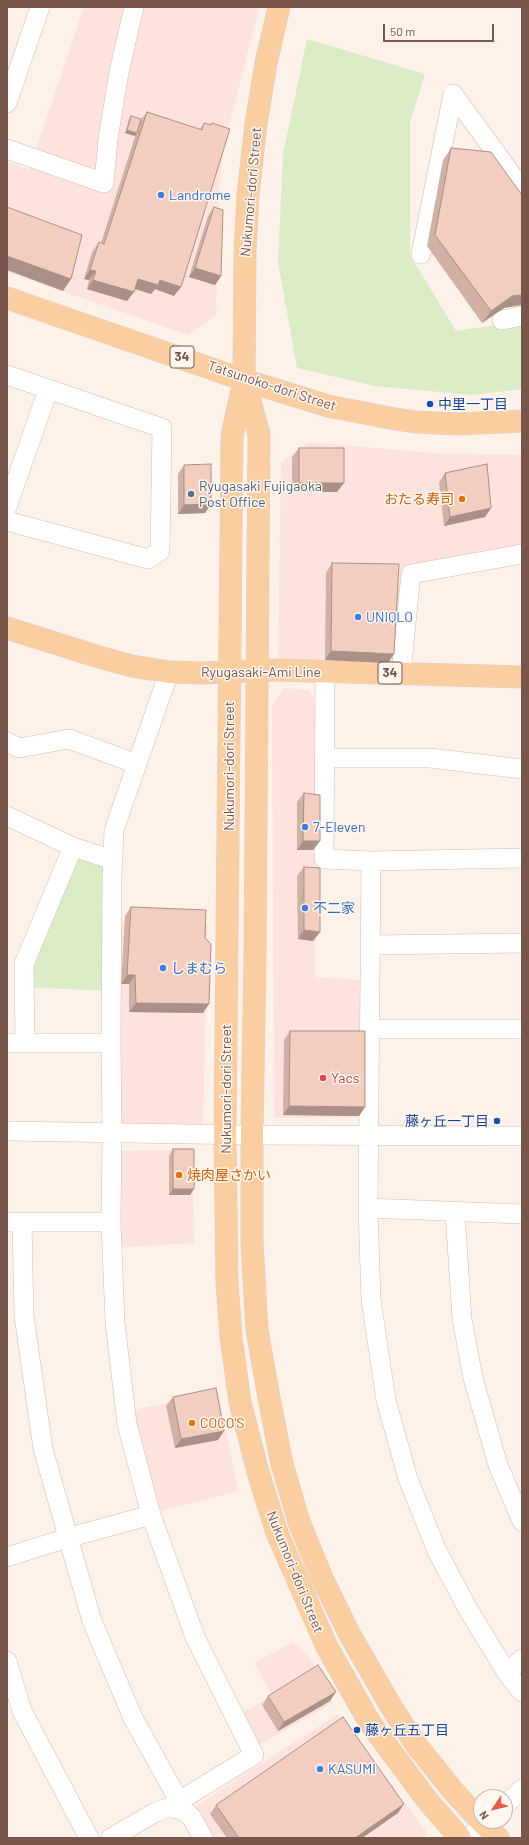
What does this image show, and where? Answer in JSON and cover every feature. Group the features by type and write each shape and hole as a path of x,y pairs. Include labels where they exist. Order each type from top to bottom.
{"main road":[{"name":"Nukumori-dori Street","path":"279,7 263,78 248,195 245,252 244,380 232,436 225,1135 227,1283 231,1337 240,1402 276,1533 326,1647 370,1723 427,1800 460,1838"},
{"name":"Tatsunoko-dori Street","path":"7,298 244,380 328,406 390,418 459,424 522,421"},
{"name":"Nukumori-dori Street","path":"244,380 259,434 252,1242 258,1330 268,1398 282,1464 300,1522 322,1578 350,1635 392,1708 417,1746 473,1815"},
{"name":"Ryugasaki-Ami Line","path":"7,628 132,666 168,672 229,672 257,670 522,676"}],"street":[{"path":"7,103 40,7"},
{"path":"7,149 104,183 108,139 118,79 134,7"},
{"path":"421,254 453,94 514,186 522,208"},
{"path":"502,320 522,316"},
{"path":"7,375 162,428 160,551 148,559 7,521"},
{"path":"7,507 48,390"},
{"path":"401,673 411,574 522,554"},
{"path":"325,671 324,859 371,861 522,858"},
{"path":"111,1838 163,1809 178,1804 254,1755 195,1637 151,1515 127,1424 115,1323 111,1222 111,1043 114,830 168,672"},
{"path":"7,742 19,748 69,739 137,764"},
{"path":"325,758 430,758 522,770"},
{"path":"7,816 73,847 113,860"},
{"path":"73,847 24,964 16,1043 111,1043"},
{"path":"371,861 368,1208 371,1300 386,1400 408,1479 437,1551 469,1611 507,1673 522,1692"},
{"path":"370,945 522,943"},
{"path":"370,1029 522,1029"},
{"path":"7,1131 225,1135 522,1136"},
{"path":"368,1208 522,1214"},
{"path":"455,1212 462,1319 473,1378 498,1466 522,1521"},
{"path":"111,1222 14,1222 25,1324 43,1449 67,1538 92,1621 133,1718 178,1804 192,1818 203,1838"},
{"path":"7,1557 67,1538 151,1515"},
{"path":"507,1673 522,1659"},
{"path":"7,1661 22,1711 89,1838"},
{"path":"513,1797 522,1789"}],"shaded area":[{"path":"84,7 259,7 224,146 219,192 216,315 188,335 7,272 7,161 29,170"},
{"path":"308,442 433,453 522,455 522,553 402,572 395,665 278,660 281,463"},
{"path":"284,688 309,690 315,700 315,977 361,980 364,1118 274,1118 272,707"},
{"path":"119,922 208,924 203,1122 197,1126 125,1127 119,1119"},
{"path":"192,1150 194,1243 117,1248 116,1151"},
{"path":"218,1391 238,1491 156,1512 134,1410"},
{"path":"293,1642 310,1658 333,1703 259,1745 240,1714 272,1696 254,1663"},
{"name":"KASUMI","path":"338,1714 426,1831 425,1838 211,1838 193,1808"}],"green space":[{"path":"307,39 425,74 410,123 410,255 456,331 522,321 522,389 472,395 375,386 297,368 278,262 283,154"},
{"path":"73,847 113,860 111,991 24,987"}],"building":[{"name":"Landrome","path":"147,112 202,130 204,123 211,125 212,123 230,129 181,287 160,280 158,285 138,279 134,292 93,280 96,271 90,270 99,242 104,244"},
{"path":"131,116 141,119 137,133 127,130"},
{"path":"451,148 491,152 522,195 522,295 512,296 491,311 435,235"},
{"path":"7,207 82,235 71,279 7,256"},
{"path":"214,207 223,210 221,276 195,268"},
{"path":"299,448 344,448 344,483 299,483"},
{"path":"211,464 211,504 184,505 184,465"},
{"name":"おたる寿司","path":"487,464 491,508 450,517 445,473"},
{"name":"UNIQLO","path":"332,563 399,564 394,654 331,651"},
{"path":"304,793 320,795 320,841 303,841"},
{"path":"304,867 320,868 320,932 304,930"},
{"name":"しまむら","path":"131,907 206,910 205,938 211,944 209,1004 136,1003 135,975 127,975"},
{"path":"290,1031 365,1031 365,1107 289,1106"},
{"name":"焼肉屋さかい","path":"173,1149 194,1149 194,1189 173,1189"},
{"name":"COCO'S","path":"216,1388 224,1431 181,1439 173,1397"},
{"path":"318,1665 336,1692 284,1722 268,1696"},
{"name":"KASUMI","path":"343,1717 404,1804 355,1838 239,1838 216,1805"}],"place":[{"name":"Landrome","path":"161,195"},
{"name":"中里一丁目","path":"430,404"},
{"name":"Ryugasaki Fujigaoka Post Office","path":"191,494"},
{"name":"おたる寿司","path":"462,499"},
{"name":"UNIQLO","path":"358,617"},
{"name":"7-Eleven","path":"305,827"},
{"name":"不二家","path":"305,908"},
{"name":"しまむら","path":"163,968"},
{"name":"Yacs","path":"323,1078"},
{"name":"藤ヶ丘一丁目","path":"497,1121"},
{"name":"焼肉屋さかい","path":"179,1175"},
{"name":"COCO'S","path":"192,1423"},
{"name":"藤ヶ丘五丁目","path":"357,1730"},
{"name":"KASUMI","path":"320,1769"}]}
